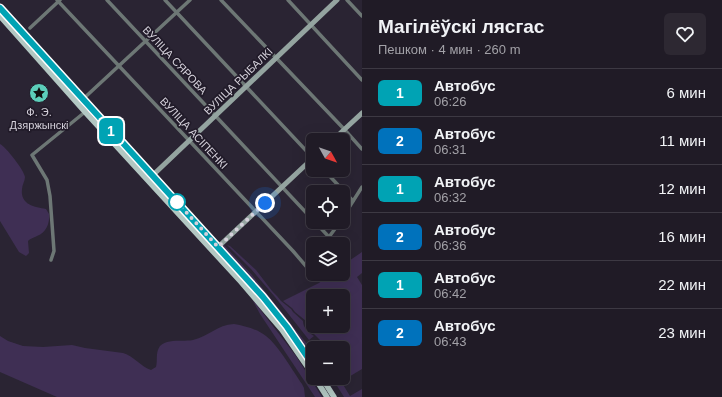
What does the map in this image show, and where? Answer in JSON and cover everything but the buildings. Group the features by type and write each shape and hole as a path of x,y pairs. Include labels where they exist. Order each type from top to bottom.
{"main road":[{"path":"0,8 82,100 263,297 287,327 306,355"},
{"path":"0,16 85,112 258,301 282,330 306,365"},
{"path":"319,385 327,397"},
{"path":"326,385 334,397"}],"street":[{"name":"ВУЛІЦА СЯРОВА","path":"107,0 306,213"},
{"path":"165,0 306,151"},
{"path":"82,100 190,0"},
{"path":"222,0 362,149"},
{"path":"288,0 362,80"},
{"name":"ВУЛІЦА РЫБАЛКІ","path":"152,176 337,0"},
{"path":"347,0 362,16"},
{"path":"30,28 58,1"},
{"name":"ВУЛІЦА АСІПЕНКІ","path":"58,1 306,266"},
{"path":"51,260 54,251 50,196 47,180 32,154 85,112"},
{"path":"340,133 362,113"},
{"path":"218,247 306,165"},
{"path":"331,177 353,201"},
{"path":"350,206 362,187"},
{"path":"322,229 329,237 335,229"}],"shaded area":[{"path":"0,144 6,149 22,169 25,177 22,186 23,199 29,204 46,209 49,214 49,221 43,233 28,241 29,253 26,256 19,252 0,221"},
{"path":"223,244 252,275 306,344 302,344 222,246"},
{"path":"227,245 230,246 256,270 281,301 303,321 306,333 310,333 314,336 309,340 251,269"},
{"path":"362,252 362,273 357,277 362,285 362,369 350,376 350,341 321,341 313,333 350,333 350,289 307,289 321,281 350,281 350,260"},
{"path":"306,290 306,321 292,308 283,301"},
{"path":"252,299 296,356 306,372 306,383 260,314"},
{"path":"234,324 255,330 271,340 302,384 305,397 57,397 0,372 0,336 8,341 23,346 43,347 72,345 123,353 131,356 151,370 156,367 158,351 160,346 163,344 171,341 193,340 223,326"},
{"path":"307,385 314,385 322,397 315,397"},
{"path":"336,385 343,385 350,396 362,389 362,397 344,397"}],"bus line":[{"name":"1","path":"0,8 82,100 263,297 306,354"}],"place":[{"name":"Ф. Э. Дзяржынскі","path":"39,93"}],"route":[{"path":"177,202 218,247 265,203"}]}
